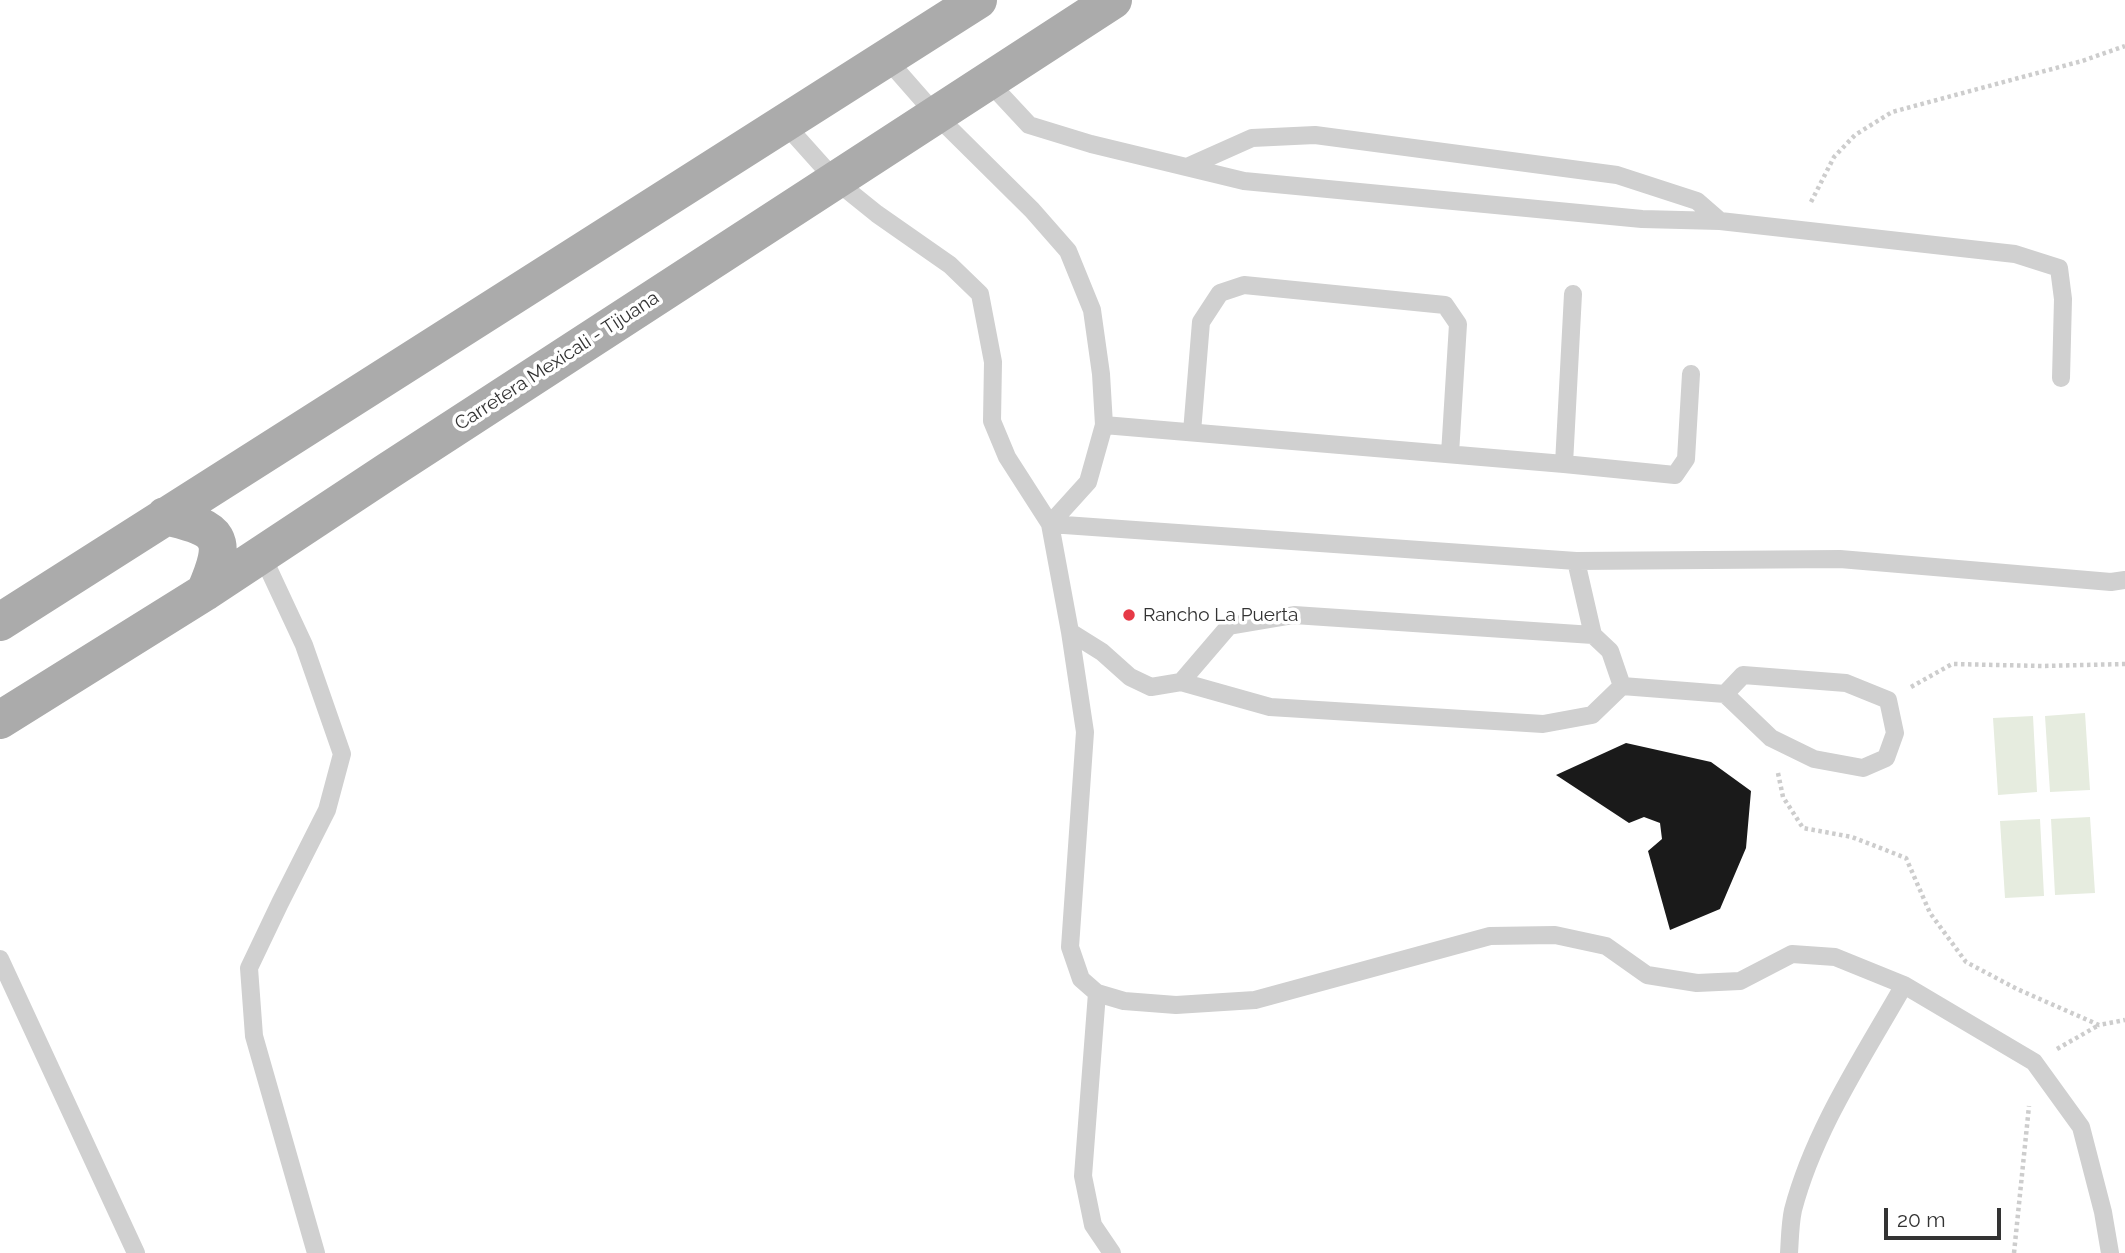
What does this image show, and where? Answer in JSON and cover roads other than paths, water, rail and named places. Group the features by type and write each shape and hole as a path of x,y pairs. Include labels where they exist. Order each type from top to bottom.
{"main road":[{"path":"0,622 978,0"},
{"name":"Carretera Mexicali - Tijuana","path":"0,720 205,592 1113,0"},
{"path":"165,516 205,527 216,539 219,555 205,592"}],"lane":[{"path":"886,58 936,115 1032,209 1068,251 1092,310 1101,374 1104,425 1088,482 1050,524"},
{"path":"988,81 1029,125 1091,144 1244,181 1642,219 1720,221 2015,254 2059,268 2063,299 2061,378"},
{"path":"784,122 836,181 877,214 950,265 979,294 993,362 992,421 1007,457 1050,524 1070,632 1085,732 1070,947 1081,979 1097,993 1124,1001 1176,1005 1255,1000 1490,936 1555,935 1606,946 1647,975 1697,983 1740,981 1792,954 1835,957 1904,985 2034,1062 2081,1127 2103,1212 2110,1253"},
{"path":"1187,167 1252,138 1315,135 1617,175 1697,201 1720,221"},
{"path":"1192,432 1201,322 1220,293 1244,285 1445,305 1458,324 1450,454"},
{"path":"1564,464 1573,294"},
{"path":"1104,425 1675,475 1686,459 1691,374"},
{"path":"1050,524 1576,561 1840,559 2111,582 2125,580"},
{"path":"262,555 304,645 342,754 327,810 249,968 254,1036 316,1253"},
{"path":"1576,561 1593,635 1610,651 1622,686"},
{"path":"1181,682 1229,626 1294,615 1593,635"},
{"path":"1070,632 1102,652 1130,677 1151,687 1181,682 1270,707 1543,724 1592,715 1622,686 1725,694 1771,738 1814,759 1863,768 1886,758 1895,733 1888,700 1846,683 1743,675 1725,694"},
{"path":"0,959 136,1253"},
{"path":"1789,1253 1792,1213 1812,1153 1904,985"},
{"path":"1097,993 1083,1176 1093,1225 1112,1253"}],"place":[{"name":"Rancho La Puerta","path":"1129,615"}]}
